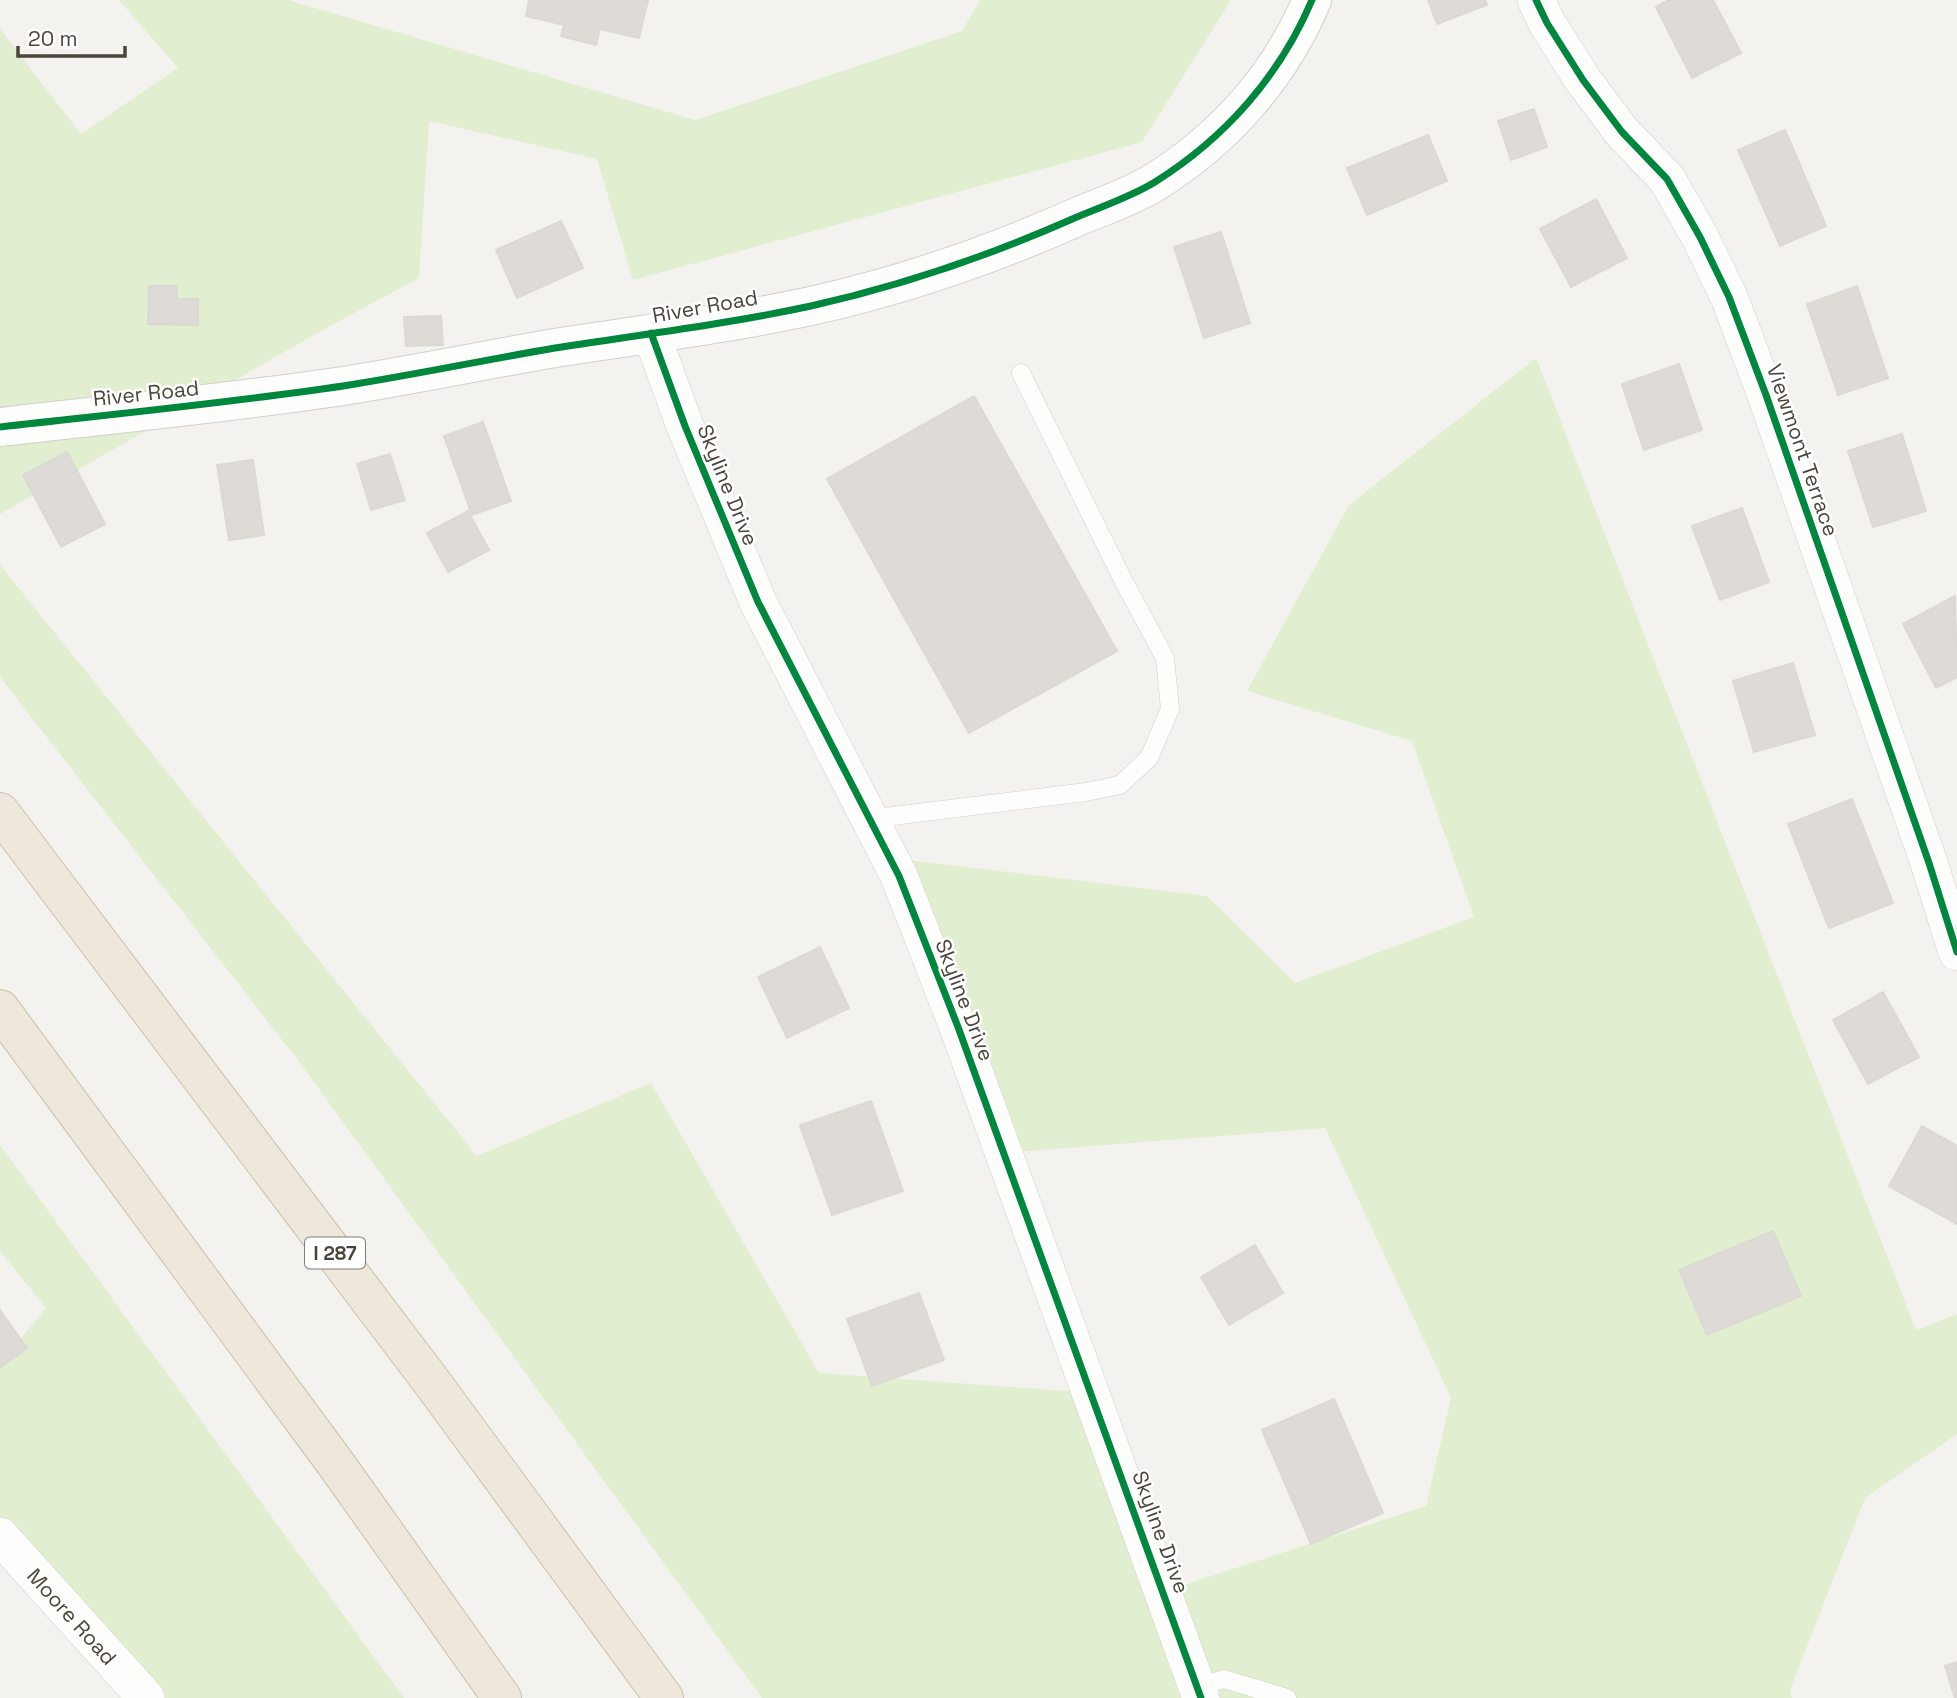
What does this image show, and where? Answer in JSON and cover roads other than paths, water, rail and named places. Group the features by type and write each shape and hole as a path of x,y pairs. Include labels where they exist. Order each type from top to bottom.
{"highway":[{"name":"I 287","path":"0,812 434,1385 664,1698"},
{"path":"0,1009 320,1443 502,1698"}],"street":[{"name":"River Road","path":"0,427 212,404 345,385 809,306 903,282 1015,244 1153,183 1211,142 1245,107 1275,69 1300,27 1312,0"},
{"name":"Viewmont Terrace","path":"1536,0 1547,23 1583,80 1622,132 1667,179 1730,297 1929,863 1957,952"},
{"name":"Skyline Drive","path":"652,333 685,426 758,602 899,876 958,1027 1200,1693"},
{"name":"Moore Road","path":"0,1536 146,1698"}],"lane":[{"path":"869,819 1086,792 1120,785 1149,758 1170,709 1165,658 1124,582 1021,373"},
{"path":"1200,1693 1224,1679 1287,1698"}]}
